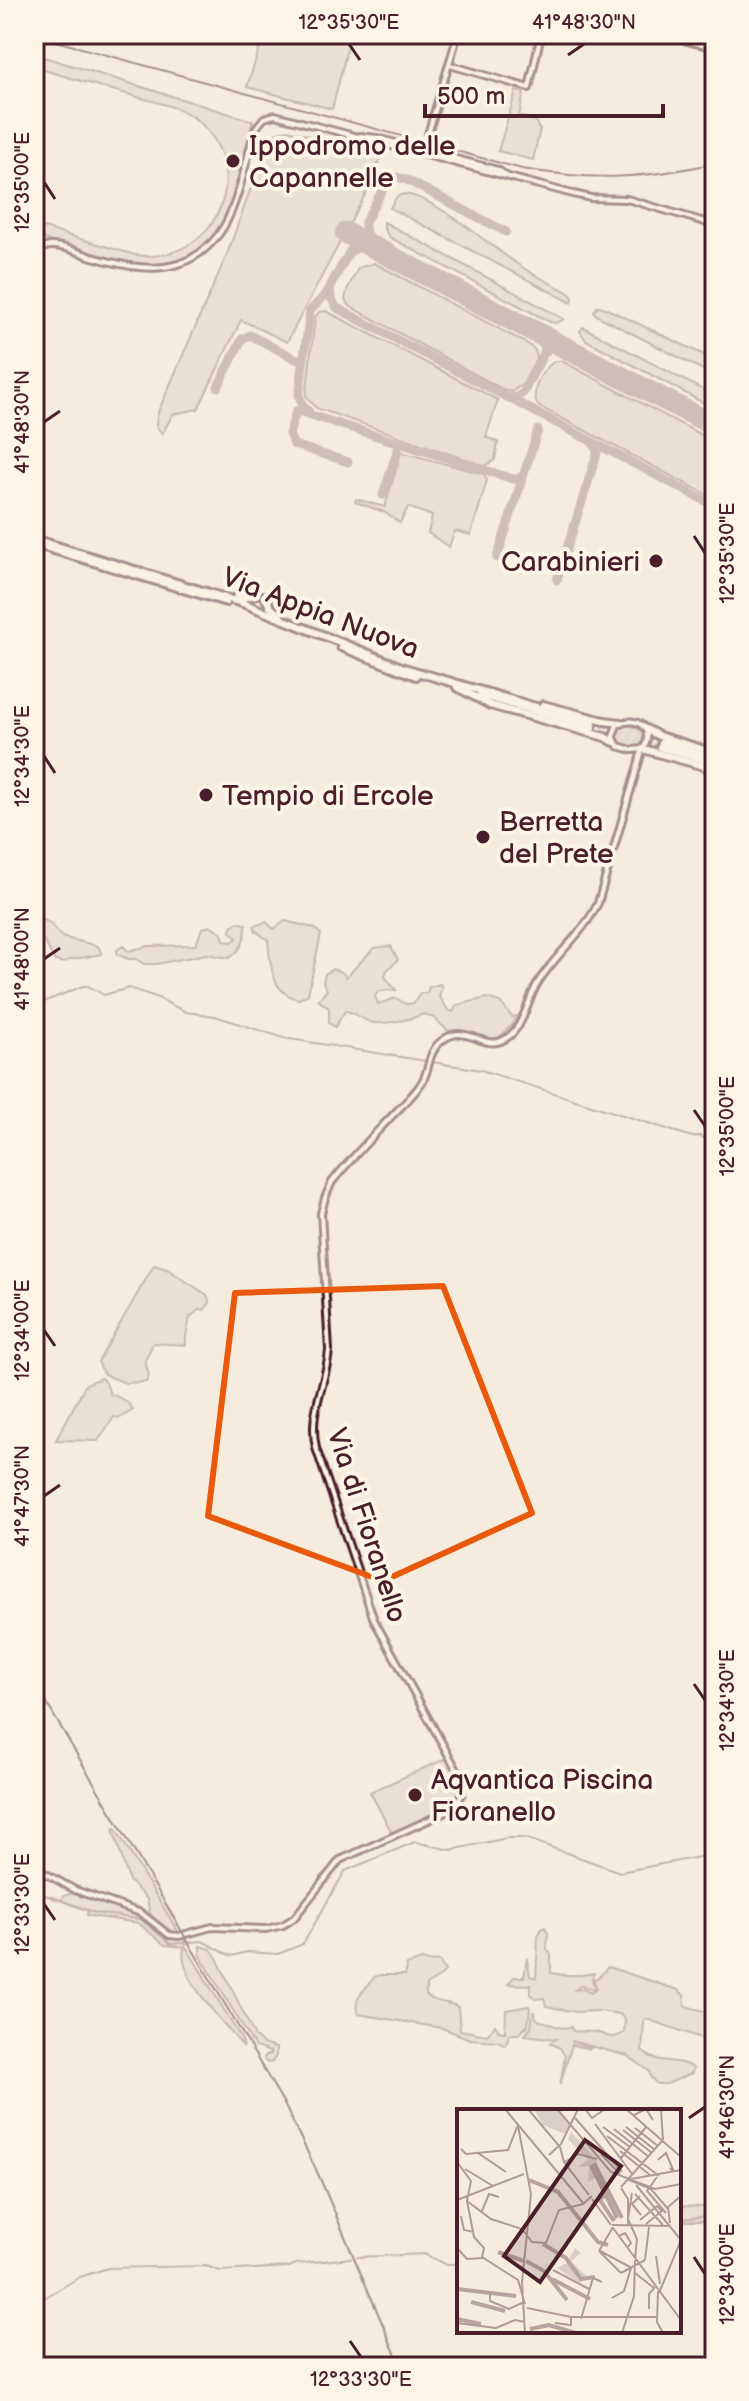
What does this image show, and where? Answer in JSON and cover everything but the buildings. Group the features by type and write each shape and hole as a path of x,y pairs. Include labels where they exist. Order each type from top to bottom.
{"main road":[{"name":"Via Appia Nuova","path":"34,541 245,604 404,668 592,726"},
{"name":"Via Appia Nuova","path":"34,541 241,607 401,671 459,686"},
{"path":"209,593 243,598 261,595 272,609 293,623"},
{"path":"459,686 486,689 621,723"},
{"path":"459,686 490,705 614,742"},
{"path":"646,729 715,758"},
{"path":"661,745 715,758"},
{"path":"643,749 715,769"}],"street":[{"path":"428,134 458,34"},
{"path":"450,65 529,88 541,34"},
{"path":"658,34 715,48"},
{"path":"34,259 42,249 53,246 132,267 156,268 179,263 202,251 222,230 229,216 256,128 264,118 278,115 583,197 627,199 715,225"},
{"path":"640,761 648,739 646,729 634,723 621,723 614,731 614,742 620,747 643,749"},
{"path":"632,750 640,761"},
{"name":"Via di Fioranello","path":"34,1867 75,1890 141,1913 169,1935 179,1936 209,1927 266,1929 283,1925 294,1918 342,1859 444,1813 460,1800 463,1788 459,1774 370,1611 316,1448 313,1427 329,1350 321,1222 325,1198 340,1172 419,1087 431,1053 440,1042 452,1035 472,1035 492,1043 498,1042 509,1036 522,1020 540,979 591,917 598,903 640,761"}],"highlighted area":[{"path":"443,1286 532,1513 383,1581 208,1516 235,1293"}],"shaded area":[{"path":"264,34 351,34 332,109 247,87"},
{"name":"Ippodromo delle Capannelle","path":"34,54 253,121 228,213 211,240 190,256 167,263 141,264 87,253 34,236 34,225 135,255 163,255 187,246 205,231 218,212 225,189 224,165 215,141 190,115 167,105 34,67"},
{"path":"516,91 524,93 519,116 536,121 540,129 533,160 498,151"},
{"path":"288,130 382,155 366,193 287,342 241,320 198,409 173,414 162,434 156,425 158,412 226,257 269,138"},
{"path":"404,194 433,204 449,214 525,269 569,293 573,297 572,303 390,208 397,196"},
{"path":"384,222 564,319 557,323 550,322 389,237"},
{"path":"374,263 528,344 537,357 523,384 511,392 502,389 351,307 345,300 358,268"},
{"path":"598,306 715,360 715,376 596,315 594,311"},
{"path":"326,311 498,400 486,437 498,442 495,460 485,466 316,408 306,396 315,317 319,312"},
{"path":"583,327 715,396 715,409 586,340 580,331"},
{"path":"555,361 562,361 715,442 715,499 538,406 535,394 538,382"},
{"path":"401,452 484,474 487,480 471,535 455,531 449,547 428,533 432,516 408,507 400,523 384,512 355,502 356,499 385,507"},
{"path":"628,724 643,731 645,739 642,745 633,747 618,741 616,730"},
{"path":"42,919 62,937 98,946 102,954 64,963 55,961 38,930 38,922"},
{"path":"285,921 314,928 321,934 308,994 299,999 290,996 277,984 271,967 268,940 254,926 266,922 274,929"},
{"path":"238,922 246,924 245,934 240,948 229,958 206,954 144,964 117,954 123,946 128,951 148,946 196,945 202,928 211,926 221,932 225,941 232,942 237,938 231,932 232,926"},
{"path":"391,946 398,960 387,970 385,977 396,990 379,991 375,996 378,1004 396,998 406,1004 414,1003 420,993 427,993 429,987 440,984 439,996 448,1010 453,1012 457,1005 487,998 500,1002 512,1017 517,1016 513,1024 497,1038 489,1038 447,1030 434,1018 424,1014 376,1023 345,1011 335,1027 329,1023 329,1008 318,1000 327,990 323,982 325,974 332,969 346,977 374,948"},
{"path":"154,1265 167,1269 207,1295 210,1303 190,1317 186,1345 153,1343 145,1361 149,1375 146,1382 125,1383 104,1374 98,1362"},
{"path":"101,1378 110,1394 129,1404 133,1410 120,1418 114,1417 98,1441 56,1440 86,1384"},
{"name":"Aqvantica Piscina Fioranello","path":"447,1758 458,1788 451,1805 392,1833 370,1792"},
{"path":"115,1828 179,1933 167,1931 150,1914 147,1899 129,1881"},
{"path":"76,1892 139,1914 168,1936 183,1936 185,1947 165,1945 138,1923 87,1915 88,1910 49,1896 62,1900 63,1896"},
{"path":"545,1927 551,1973 594,1973 593,1990 581,1985 575,1990 583,1989 591,1993 596,1989 594,1979 608,1967 678,1990 684,1995 685,2006 715,2014 704,2039 647,2019 644,2021 642,2051 648,2056 687,2065 693,2068 692,2073 667,2084 657,2084 649,2071 628,2056 571,2041 591,2048 572,2045 560,2085 565,2056 560,2048 550,2043 556,2039 525,2035 531,2027 533,2012 540,2021 571,2027 573,2031 595,2032 611,2037 624,2033 625,2020 620,2014 575,2012 546,2006 544,1998 536,1999 531,1994 531,1985 508,1984 514,1977 524,1977 527,1958 530,1976 536,1978 538,1936"},
{"path":"200,1946 211,1949 217,1958 255,2037 263,2044 276,2048 272,2062 267,2063 264,2059 270,2052 255,2047 200,1955"},
{"path":"187,1948 244,2048 195,1987 184,1960 184,1949"},
{"path":"422,1960 439,1961 445,1971 426,1985 426,1995 458,2007 460,2030 487,2035 495,2025 499,2031 505,2032 506,2010 529,2006 528,2025 519,2034 510,2034 505,2045 498,2041 470,2039 442,2028 358,2014 358,1998 374,1977 405,1975 406,1965"},
{"path":"715,2176 715,2223 681,2220 681,2206 704,2207 711,2203"}],"waterway":[{"path":"34,1006 83,986 104,995 129,988 186,1012 215,1016 284,1038 481,1070 715,1142"},
{"path":"34,1891 95,1913 140,1919 171,1944 202,1941 231,1956 248,1952 278,1954 303,1944 345,1871 415,1842 451,1850 507,1838 525,1838 620,1872 715,1854"},
{"path":"681,2218 715,2218"},
{"path":"357,2257 424,2254 445,2264 457,2264"},
{"path":"34,2304 80,2277 108,2268 206,2266 220,2271 289,2267 351,2258"}],"taxiway":[{"path":"379,249 368,238 365,222 387,182 397,177 506,232"},
{"path":"309,412 302,405 299,395 310,311 325,295 350,251 362,246 375,248"},
{"path":"330,287 331,298 337,308 715,506"},
{"path":"218,387 242,339 250,335 298,360 303,357"},
{"path":"509,398 523,393 544,353 541,335"},
{"path":"545,352 551,347 563,346"},
{"path":"296,411 289,434 294,445 348,462"},
{"path":"295,415 299,411 513,479 523,475"},
{"path":"497,558 538,430"},
{"path":"557,580 597,454 593,443"},
{"path":"383,495 399,445 402,444"}],"runway":[{"path":"346,233 715,426"}],"tunnel":[{"path":"422,150 428,134"},
{"path":"593,724 662,742"},
{"path":"592,728 660,747"}],"railway":[{"path":"34,35 522,169 596,177 642,175 715,163"},
{"path":"34,1682 283,2102 319,2176 401,2367"}],"place":[{"name":"Ippodromo delle Capannelle","path":"233,161"},
{"name":"Carabinieri","path":"656,561"},
{"name":"Tempio di Ercole","path":"206,795"},
{"name":"Berretta del Prete","path":"483,837"},
{"name":"Aqvantica Piscina Fioranello","path":"415,1795"}]}
